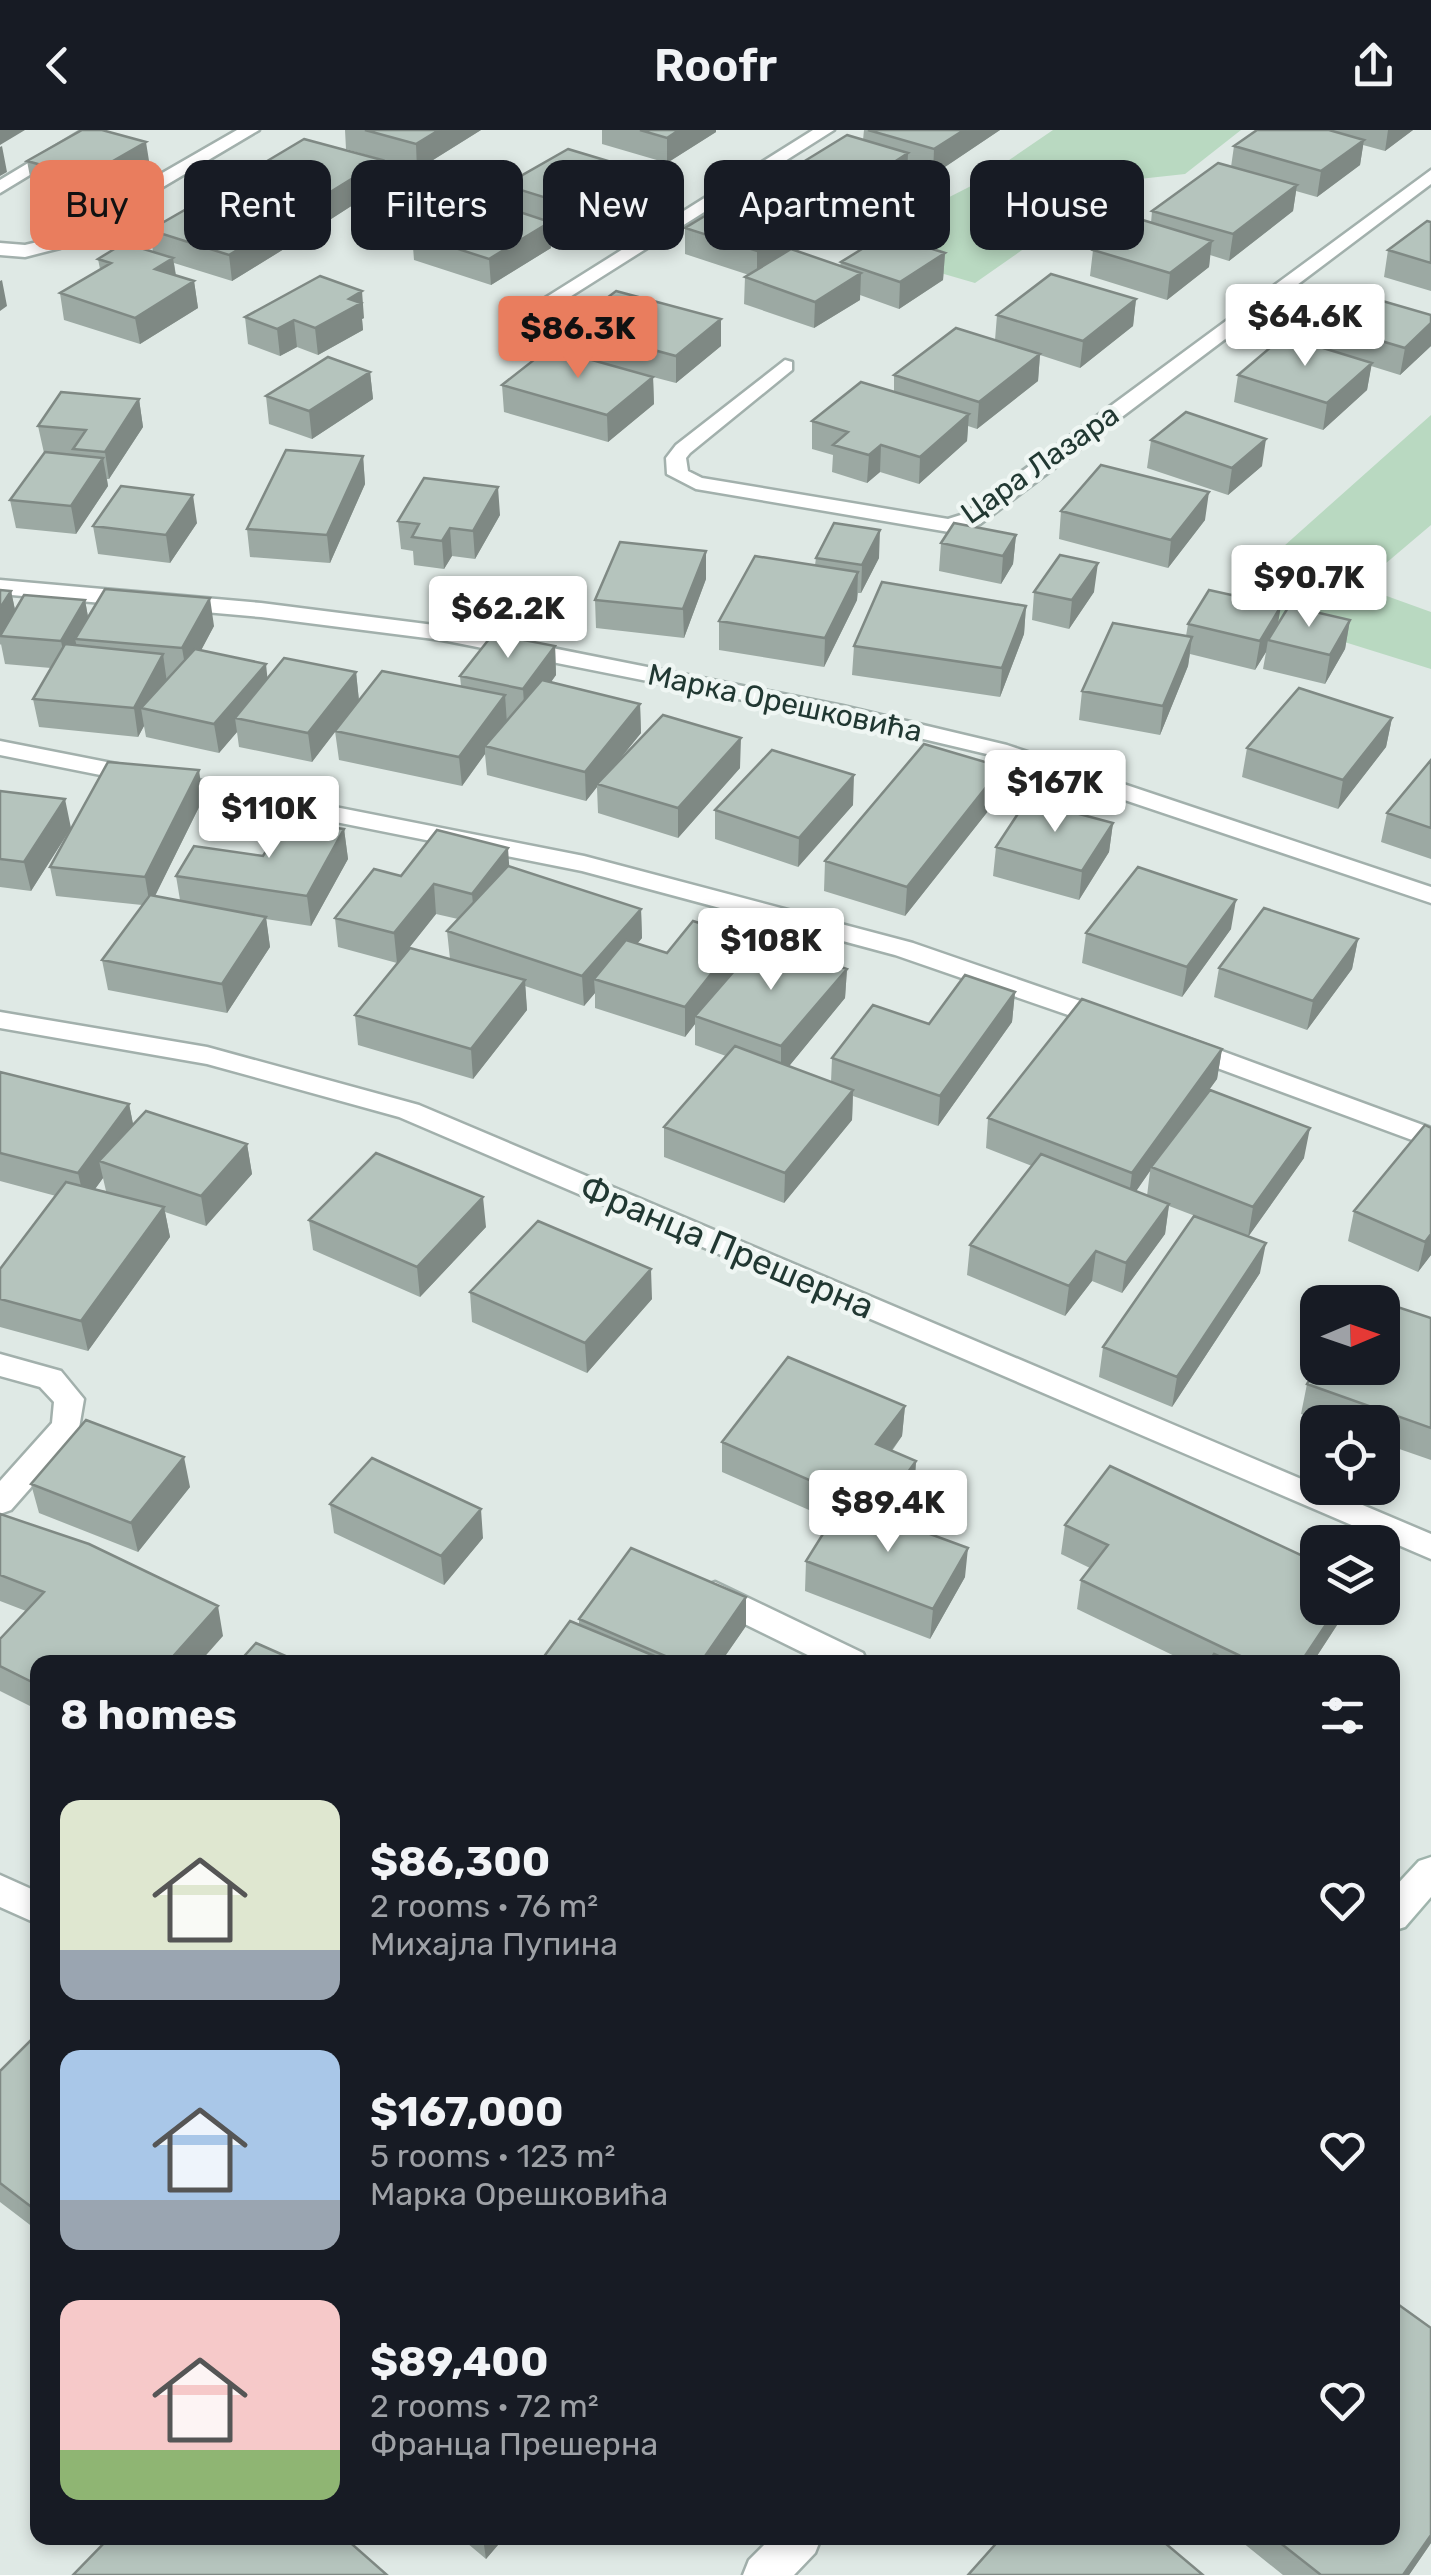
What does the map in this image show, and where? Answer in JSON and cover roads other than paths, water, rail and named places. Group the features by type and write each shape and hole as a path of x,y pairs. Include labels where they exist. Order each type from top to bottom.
{"street":[{"path":"0,188 95,130"},
{"path":"0,249 41,249 250,130"},
{"path":"531,313 825,130"},
{"name":"Цара Лазара","path":"785,366 684,449 676,458 678,474 696,484 924,524 972,520 1431,175"},
{"name":"Марка Орешковића","path":"0,587 261,610 442,633 842,713 999,750 1431,895"},
{"path":"0,748 584,864 904,950 1128,1026"},
{"name":"Франца Прешерна","path":"0,1020 164,1046 289,1073 410,1111 1431,1547"},
{"path":"1165,1039 1431,1138"},
{"path":"0,1364 50,1380 69,1399 68,1426 0,1502"},
{"path":"715,1595 837,1655"},
{"path":"1400,1907 1431,1872"},
{"path":"0,1890 30,1905"},
{"path":"764,2575 793,2545"}]}
